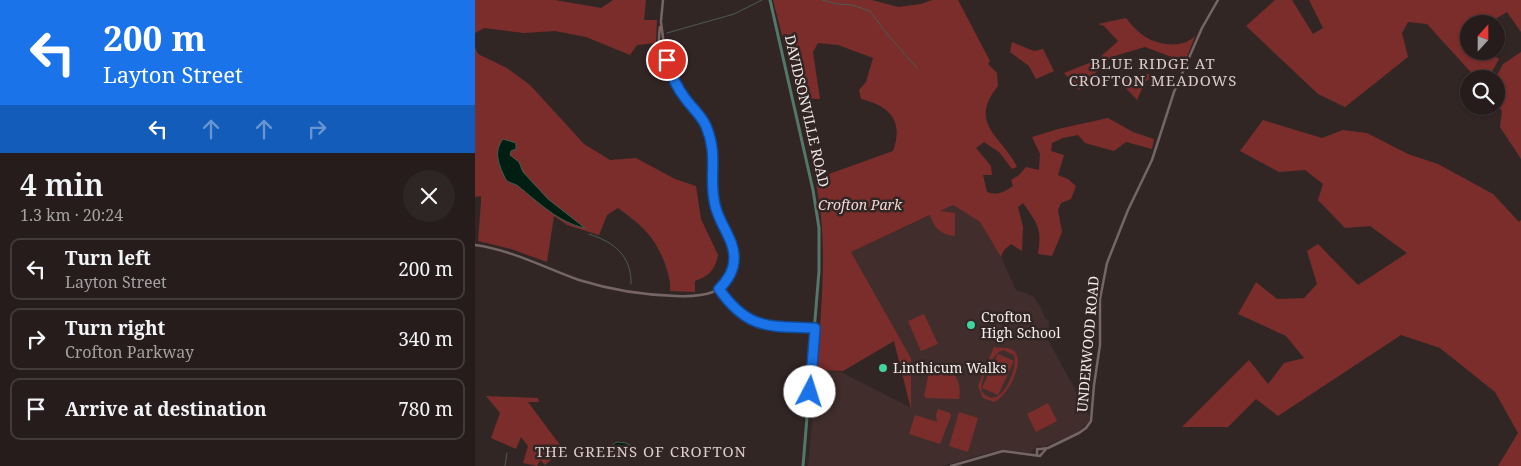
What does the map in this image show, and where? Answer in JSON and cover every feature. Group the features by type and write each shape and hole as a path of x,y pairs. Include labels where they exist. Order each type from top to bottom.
{"main road":[{"name":"DAVIDSONVILLE ROAD","path":"770,0 817,215 819,254 815,328 803,466"}],"street":[{"path":"475,245 501,250 578,279 621,291 647,294 705,295 719,289 730,276 734,258 732,244 715,207 713,192 714,155 701,117 684,97 672,75 665,54 661,22 663,0"},
{"name":"UNDERWOOD ROAD","path":"1037,455 1041,455 1048,448 1083,431 1091,421 1100,345 1100,299 1107,263 1128,210 1152,160 1174,92 1201,28 1218,0"},
{"path":"719,289 738,312 755,322 772,326 815,328"},
{"path":"1029,454 1041,448 1043,452"},
{"name":"UNDERWOOD ROAD","path":"1041,448 1048,448"},
{"path":"951,466 1003,451 1037,455 1036,450"}],"shaded area":[{"path":"503,139 516,143 516,149 511,151 510,155 519,162 523,172 548,199 585,228 566,222 518,186 506,180 498,158 498,149"},
{"name":"Crofton High School","path":"953,205 980,222 1001,257 1016,290 1033,296 1041,308 1045,318 1049,321 1048,340 1090,417 1088,423 1078,432 1043,447 1038,445 1030,453 1003,449 942,466 808,466 817,370 841,372 911,408 911,358 851,252"},
{"path":"617,442 626,443 634,447 623,459 606,449"}],"green space":[{"path":"475,0 555,0 601,8 613,0 646,0 644,20 657,20 656,43 637,45 630,55 586,37 555,31 524,33 484,28 475,33"},
{"name":"Crofton Park","path":"773,0 872,0 898,7 921,4 932,0 958,0 990,61 988,64 997,73 998,86 989,99 986,120 990,129 1017,167 1012,169 999,152 984,142 976,148 991,166 992,175 983,175 987,192 1004,192 1013,186 1011,180 1026,167 1039,170 1040,154 1032,137 1108,118 1133,132 1154,139 1152,149 1126,142 1114,151 1085,143 1078,135 1063,138 1052,143 1051,151 1064,155 1058,175 1068,179 1076,186 1071,199 1061,203 1058,210 1062,232 1052,256 1038,254 1038,227 1023,203 1018,207 1023,227 1022,251 1011,244 1004,250 1001,257 980,222 953,205 940,211 955,213 955,236 939,230 930,215 851,252 911,358 911,409 894,341 843,371 817,370 823,250 822,226 815,179 893,151 897,131 892,116 887,111 880,106 861,99 859,90 866,82 873,58 838,45 818,43 813,52 820,99 798,98"},
{"path":"1275,0 1292,0 1313,34 1323,28 1309,0 1521,0 1521,32 1507,12 1502,15 1460,15 1460,60 1498,60 1493,70 1469,70 1427,24 1408,22 1402,33 1408,57 1345,107 1318,94 1246,26"},
{"path":"1126,18 1140,33 1160,43 1183,43 1195,36 1185,62 1145,47 1111,57 1079,90 1064,73 1097,60 1118,41 1104,26 1098,24"},
{"path":"1012,42 1034,51 1043,49 1054,71 1036,79 1029,66 1010,52"},
{"path":"475,47 478,54 507,68 530,85 584,144 610,160 636,158 675,179 696,186 701,219 718,255 711,272 695,281 695,292 670,291 665,264 652,238 634,220 618,208 607,215 599,235 567,225 554,216 547,262 511,249 478,241 481,196 475,197"},
{"path":"1521,52 1521,159 1500,127 1502,115 1505,115 1505,70 1500,70 1503,64"},
{"path":"1148,74 1153,76 1145,82 1137,100 1119,81"},
{"path":"1263,120 1322,138 1343,130 1367,133 1408,154 1438,164 1493,194 1519,222 1521,220 1521,466 1498,466 1518,433 1495,392 1440,348 1401,335 1278,416 1256,399 1228,427 1182,427 1249,360 1268,384 1284,363 1304,358 1286,336 1238,314 1256,282 1277,299 1304,298 1317,284 1307,251 1318,244 1358,285 1407,253 1370,226 1345,228 1318,200 1323,184 1305,170 1279,172 1240,151"},
{"path":"924,314 938,344 921,351 908,321"},
{"path":"994,347 1014,351 1018,363 1016,370 1009,387 999,399 994,402 983,398 978,386","holes":["1003,350 1014,355 1014,369 1002,393 996,397 989,397 982,392 984,375 995,356"]},
{"path":"998,354 1014,361 998,395 982,388"},
{"path":"931,363 938,364 954,374 959,385 959,399 926,398 924,396"},
{"path":"486,396 538,398 539,402 528,402 563,449 545,465 540,460 537,466 523,463 528,446 521,437 516,449 491,438 500,413"},
{"path":"1048,403 1057,421 1036,432 1027,414"},
{"path":"938,409 950,413 951,416 940,444 909,434 915,415 937,422 936,415"},
{"path":"959,412 978,418 968,452 949,446"}],"waterway":[{"path":"667,33 734,14 762,0"},
{"path":"822,0 852,5 870,11 887,34 917,68"},
{"path":"589,234 606,241 620,252 625,258 631,274 631,284"},
{"path":"505,466 507,453"}],"place":[{"name":"Crofton High School","path":"971,325"},
{"name":"Linthicum Walks","path":"883,368"}],"district":[{"name":"BLUE RIDGE AT CROFTON MEADOWS","path":"1153,72"},
{"name":"THE GREENS OF CROFTON","path":"641,452"}],"route":[{"path":"667,60 679,90 701,117 712,143 714,155 713,199 717,214 732,244 734,258 730,276 719,289 729,304 747,319 772,326 815,328 810,392"}]}
